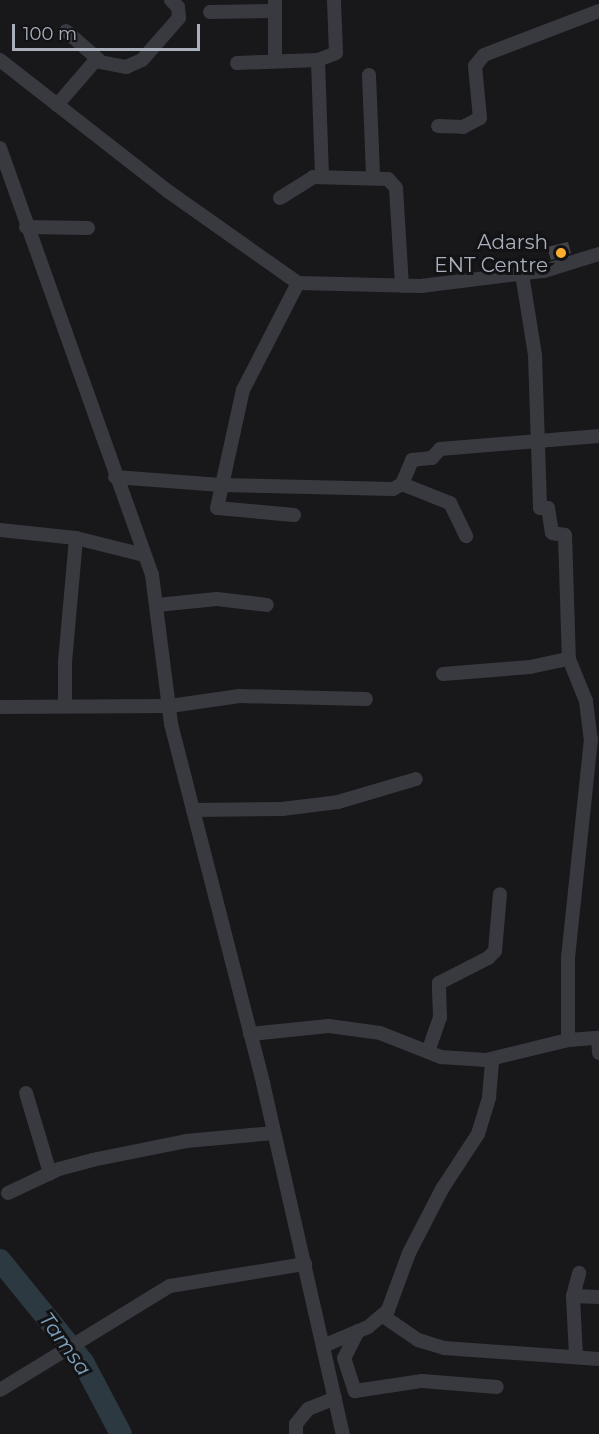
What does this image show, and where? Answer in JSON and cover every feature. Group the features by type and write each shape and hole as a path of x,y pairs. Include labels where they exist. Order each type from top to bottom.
{"street":[{"path":"66,31 99,60 126,67 142,60 179,18 178,7 171,0"},
{"path":"237,63 318,60 335,56 334,0"},
{"path":"210,12 275,6 275,61"},
{"path":"438,126 463,127 480,118 475,66 484,55 599,11"},
{"path":"0,60 169,192 298,283 402,286 522,274 599,254"},
{"path":"57,105 90,65 99,60"},
{"path":"318,60 322,176"},
{"path":"369,75 372,176"},
{"path":"0,148 26,227 144,555 157,605 170,706 193,810 274,1133 343,1434"},
{"path":"280,198 300,182 322,176 372,176 388,179 396,188 402,286"},
{"path":"26,227 88,228"},
{"path":"522,274 534,355 540,508 548,508 552,533 565,535 569,658 586,701 591,739 568,957 568,1040"},
{"path":"294,515 217,508 246,380 298,283"},
{"path":"115,477 221,485 393,489 402,484 412,460 432,458 440,449 599,436"},
{"path":"402,484 450,503 466,537"},
{"path":"0,530 76,538 144,555"},
{"path":"65,705 65,662 76,538"},
{"path":"157,605 217,599 267,605"},
{"path":"443,674 530,667 569,658"},
{"path":"0,707 170,706 240,696 366,699"},
{"path":"193,810 282,809 338,802 416,778"},
{"path":"428,1052 440,1017 439,983 495,951 500,894"},
{"path":"250,1034 329,1026 380,1033 441,1057 492,1059 568,1040 598,1038 599,1053"},
{"path":"323,1346 358,1331 383,1316 425,1221 477,1134 489,1097 492,1059"},
{"path":"26,1093 50,1173"},
{"path":"8,1193 50,1173 160,1146 274,1133"},
{"path":"0,1390 171,1286 305,1264"},
{"path":"576,1356 573,1296 579,1273"},
{"path":"573,1296 599,1297"},
{"path":"383,1316 418,1340 444,1348 599,1359"},
{"path":"358,1331 344,1358 355,1391 414,1382 497,1387"},
{"path":"296,1434 296,1424 308,1409 335,1398"}],"building":[{"path":"568,242 571,253 551,260 547,247"}],"waterway":[{"name":"Tamsa","path":"0,1260 83,1362 121,1434"}],"place":[{"name":"Adarsh ENT Centre","path":"561,253"}]}
